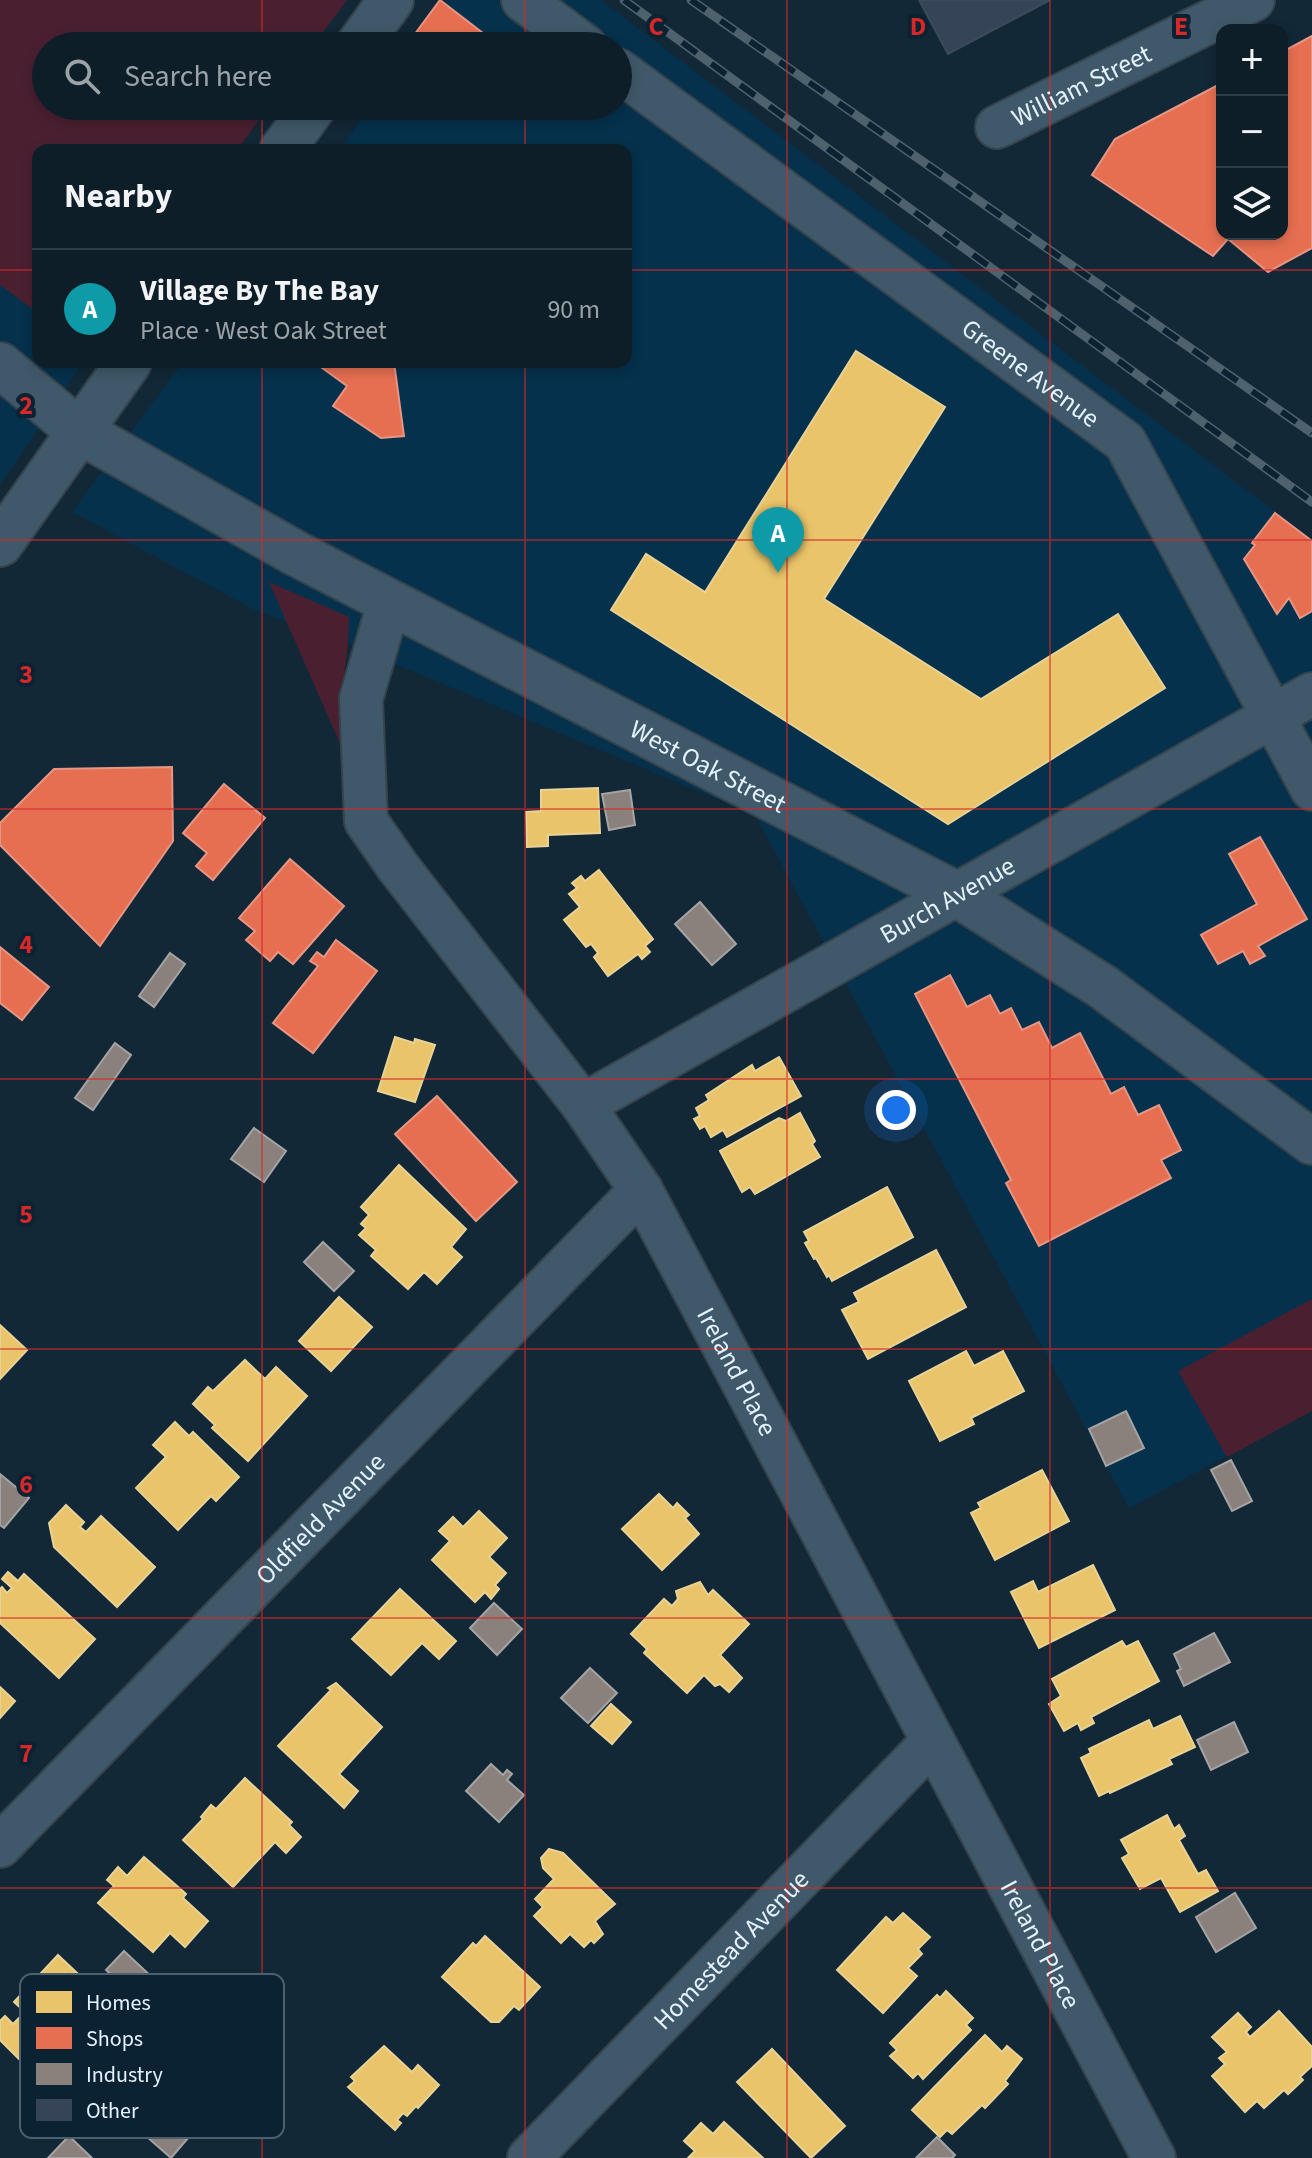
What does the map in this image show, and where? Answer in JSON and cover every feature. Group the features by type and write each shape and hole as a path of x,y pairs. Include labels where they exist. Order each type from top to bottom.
{"main road":[{"path":"368,32 391,0"},
{"path":"286,144 304,120"},
{"name":"West Oak Street","path":"0,365 79,431 297,554 958,895 1103,987 1312,1142"},
{"path":"0,544 125,368"}],"street":[{"path":"523,0 566,32"},
{"name":"William Street","path":"997,127 1253,0"},
{"name":"Greene Avenue","path":"632,80 1125,442 1312,789"},
{"name":"Ireland Place","path":"389,603 361,699 366,821 398,867 583,1105 641,1190 1154,2158"},
{"name":"Burch Avenue","path":"583,1105 1312,694"},
{"name":"Oldfield Avenue","path":"0,1846 641,1190"},
{"name":"Homestead Avenue","path":"529,2158 933,1741"}],"shaded area":[{"path":"0,0 347,0 323,32 32,32 32,120 259,120 241,144 32,144 32,309 0,285"},
{"path":"448,0 601,0 1312,540 1312,1411 1129,1508 755,815 348,644 255,610 72,512 179,368 632,368 632,144 343,144 361,120 632,120 632,32 424,32"},
{"path":"0,285 32,309 32,368 79,368 0,485"},
{"path":"269,582 349,617 340,707 346,757"},
{"path":"1312,1299 1312,1411 1227,1457 1178,1371"}],"building: Homes":[{"path":"856,351 945,407 824,599 981,699 1118,614 1165,688 948,824 611,610 646,554 705,592"},
{"path":"598,788 600,833 548,835 548,846 527,847 526,812 541,811 541,790"},
{"path":"599,870 653,939 645,946 650,952 642,959 638,954 608,976 594,957 598,953 591,944 586,947 564,920 580,907 569,894 577,888 572,883 581,876 585,881"},
{"path":"395,1037 435,1045 415,1102 378,1091"},
{"path":"779,1057 801,1096 727,1137 723,1130 711,1137 705,1126 700,1129 694,1119 700,1116 696,1108 709,1100 706,1095 752,1065 755,1071"},
{"path":"800,1113 820,1157 755,1194 750,1187 742,1192 720,1151 779,1118 786,1121"},
{"path":"399,1165 466,1229 451,1247 462,1257 437,1284 424,1272 408,1289 371,1256 376,1250 359,1235 366,1228 361,1224 369,1215 361,1207"},
{"path":"887,1187 913,1237 832,1281 814,1259 805,1243 809,1241 804,1232"},
{"path":"936,1250 966,1307 868,1359 842,1310 859,1302 854,1293"},
{"path":"339,1297 372,1327 331,1371 299,1341"},
{"path":"0,1325 27,1350 0,1379"},
{"path":"966,1351 974,1366 1003,1351 1024,1391 971,1418 974,1424 940,1441 909,1381"},
{"path":"245,1360 265,1379 276,1367 307,1396 248,1461 212,1428 215,1425 193,1404 208,1387 213,1391"},
{"path":"175,1422 189,1436 193,1432 239,1477 216,1501 211,1496 178,1530 136,1488 166,1457 153,1445"},
{"path":"1042,1470 1069,1521 995,1560 971,1513 981,1508 978,1503"},
{"path":"659,1494 673,1508 677,1503 689,1515 685,1518 699,1534 662,1570 622,1529"},
{"path":"66,1505 84,1522 80,1527 86,1532 101,1516 155,1567 117,1607 54,1547 49,1523"},
{"path":"479,1511 507,1538 489,1557 506,1573 495,1585 499,1589 491,1599 485,1592 475,1602 432,1560 450,1541 439,1531 453,1517 463,1527"},
{"path":"1093,1565 1115,1610 1039,1648 1011,1592 1033,1581 1038,1592"},
{"path":"8,1572 18,1581 24,1574 95,1639 59,1678 0,1623 0,1589 2,1587 7,1593 12,1588 2,1579"},
{"path":"700,1582 708,1595 713,1590 749,1624 720,1655 742,1678 729,1692 720,1684 715,1686 704,1675 687,1693 644,1653 647,1649 631,1634 664,1599 672,1606 678,1599 676,1591"},
{"path":"400,1589 456,1641 439,1659 422,1643 391,1675 352,1639"},
{"path":"1122,1641 1126,1647 1138,1641 1159,1681 1091,1717 1094,1723 1081,1730 1078,1723 1064,1731 1049,1704 1061,1696 1052,1679"},
{"path":"336,1683 382,1727 339,1774 358,1791 344,1808 278,1746 331,1690 328,1688"},
{"path":"0,1687 15,1701 0,1718"},
{"path":"611,1704 631,1722 612,1744 591,1726"},
{"path":"1180,1716 1195,1747 1169,1759 1172,1764 1099,1796 1081,1758 1091,1753 1089,1749 1149,1720 1153,1729"},
{"path":"245,1778 292,1822 289,1825 301,1837 286,1853 275,1842 233,1887 183,1840 203,1819 201,1817 211,1805 216,1809"},
{"path":"1167,1815 1174,1829 1179,1825 1185,1836 1179,1840 1198,1874 1206,1870 1218,1891 1180,1912 1161,1878 1140,1889 1122,1858 1129,1854 1121,1840"},
{"path":"549,1849 563,1853 615,1904 595,1921 603,1934 594,1943 591,1940 584,1947 570,1934 561,1943 534,1916 543,1907 535,1899 554,1879 543,1868 541,1858"},
{"path":"144,1857 186,1894 183,1898 208,1921 185,1947 170,1933 153,1952 98,1903 114,1886 107,1880 118,1867 127,1876"},
{"path":"903,1913 930,1937 918,1949 922,1954 908,1968 917,1976 883,2013 837,1970 886,1917 893,1923"},
{"path":"485,1936 540,1987 519,2010 514,2006 499,2022 491,2022 442,1977 473,1943 476,1946"},
{"path":"58,1955 78,1974 40,1974"},
{"path":"946,1991 973,2018 966,2025 971,2030 923,2079 918,2073 913,2078 890,2056 897,2050 890,2043 937,1995 940,1998"},
{"path":"1279,2011 1312,2047 1312,2066 1288,2094 1284,2090 1264,2108 1257,2101 1245,2112 1212,2076 1225,2064 1219,2058 1227,2052 1212,2037 1238,2013 1251,2027 1246,2032 1250,2037"},
{"path":"5,2016 13,2024 20,2017 20,2060 0,2040 0,2021"},
{"path":"985,2035 1002,2052 1007,2046 1022,2059 1005,2081 1008,2084 985,2108 982,2105 952,2134 947,2130 940,2137 912,2110"},
{"path":"384,2046 412,2072 418,2065 439,2085 418,2108 416,2106 407,2116 403,2113 397,2120 401,2123 395,2130 348,2087 355,2081 351,2077"},
{"path":"772,2049 845,2126 811,2158 737,2082"},
{"path":"724,2122 763,2158 688,2158 695,2151 684,2141 701,2123 713,2134"}],"building: Shops":[{"path":"440,0 482,32 416,32"},
{"path":"1312,36 1312,248 1268,272 1229,240 1288,240 1288,49"},
{"path":"1216,86 1216,240 1227,240 1213,256 1092,175 1115,139"},
{"path":"322,368 395,368 404,436 381,438 333,406 347,386"},
{"path":"1275,513 1312,541 1312,611 1300,618 1289,598 1277,614 1244,559"},
{"path":"172,767 173,841 100,946 0,845 0,823 54,769"},
{"path":"224,784 265,818 213,880 196,866 207,853 183,833"},
{"path":"1260,837 1307,919 1258,946 1265,956 1250,964 1243,951 1218,964 1201,935 1257,904 1229,854"},
{"path":"290,859 344,906 293,964 278,952 270,961 246,940 255,931 239,918"},
{"path":"336,940 377,971 313,1053 273,1023 318,966 310,961 317,952 324,957"},
{"path":"0,947 49,987 22,1020 0,1003"},
{"path":"950,975 967,1007 990,995 1000,1014 1011,1008 1022,1030 1039,1022 1052,1048 1080,1033 1111,1094 1124,1087 1138,1115 1159,1105 1181,1150 1161,1160 1171,1178 1039,1246 1006,1183 1011,1180 915,994"},
{"path":"437,1096 517,1182 476,1221 395,1134"}],"building: Industry":[{"path":"630,790 635,825 609,830 602,794"},
{"path":"700,902 736,944 712,965 675,924"},
{"path":"170,953 185,964 154,1007 139,996"},
{"path":"115,1043 131,1055 93,1110 75,1098"},
{"path":"254,1128 286,1151 264,1182 231,1159"},
{"path":"323,1242 354,1271 334,1291 304,1262"},
{"path":"1126,1411 1144,1448 1106,1466 1089,1429"},
{"path":"1231,1460 1252,1501 1232,1511 1211,1470"},
{"path":"0,1474 29,1498 4,1528 0,1525"},
{"path":"494,1603 522,1629 497,1655 470,1628"},
{"path":"1214,1633 1230,1662 1184,1686 1174,1654"},
{"path":"590,1668 617,1693 588,1723 561,1698"},
{"path":"1234,1722 1248,1752 1211,1770 1197,1740"},
{"path":"491,1764 503,1775 507,1770 512,1774 507,1780 524,1795 499,1822 466,1791"},
{"path":"1235,1893 1256,1928 1216,1952 1196,1917"},
{"path":"124,1951 149,1974 110,1974 106,1970"},
{"path":"937,2137 955,2155 952,2158 916,2158"},
{"path":"67,2138 71,2138 92,2158 48,2158"},
{"path":"148,2138 188,2138 171,2158"}],"building: Other":[{"path":"919,0 1050,0 948,54"}],"railway":[{"path":"624,0 1312,502"},
{"path":"691,0 1312,433"}],"place":[{"name":"Village By The Bay","path":"778,573"}]}
